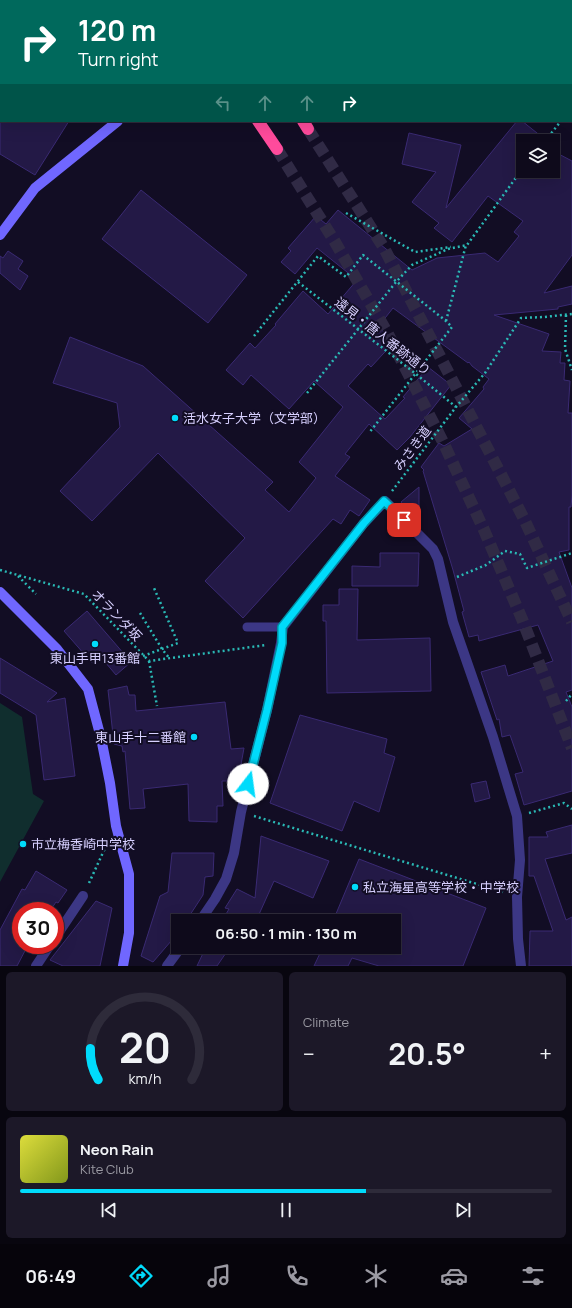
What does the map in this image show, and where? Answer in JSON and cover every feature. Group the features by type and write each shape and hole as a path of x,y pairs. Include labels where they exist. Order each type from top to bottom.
{"highway":[{"path":"259,122 276,149"}],"street":[{"path":"0,236 35,188 117,122"},
{"path":"205,914 226,879 234,853 241,812 267,710 282,643 282,627 364,523 384,501 433,549 438,559 453,622 493,738 517,816 520,860 517,897 518,939 521,966"},
{"path":"0,592 57,649 88,689 101,738 110,783 116,826 129,874 129,933 123,966"},
{"path":"64,925 84,896"},
{"path":"36,966 44,954"},
{"path":"167,966 176,954"}],"lane":[{"path":"247,627 282,627"}],"path":[{"path":"551,134 560,122"},
{"path":"446,321 467,245 516,178"},
{"path":"346,212 415,252 467,245"},
{"path":"307,393 357,329 412,264 448,249 467,245"},
{"path":"254,336 318,256 346,277 363,255 446,321 452,327 369,433"},
{"name":"遠見・唐人番跡通り","path":"298,282 456,407"},
{"path":"572,314 566,315 565,349 572,370"},
{"name":"みさき道","path":"384,501 456,407 486,373 521,318 566,315"},
{"path":"444,582 486,565 505,552 520,554 528,568 572,553"},
{"name":"オランダ坂","path":"0,570 84,594 149,661"},
{"path":"18,575 36,594"},
{"path":"143,656 178,643 154,588"},
{"path":"140,613 162,649 170,659"},
{"path":"157,706 149,661 262,646"},
{"path":"566,700 572,694"},
{"path":"517,816 564,803 572,809"},
{"path":"241,812 517,897"},
{"path":"84,896 116,826"}],"green space":[{"path":"0,703 22,717 33,794 44,801 0,882"}],"building":[{"path":"0,122 68,122 35,175 0,154"},
{"path":"516,122 523,122 538,134 516,134 516,178 560,178 560,155 572,161 572,255 544,293 572,286 572,304 558,307 558,309 494,315 549,334 542,351 561,352 560,363 565,363 564,380 570,381 568,413 572,413 572,495 571,507 569,507 569,550 559,552 572,588 572,690 566,692 572,707 572,791 524,805 515,774 523,772 510,735 502,737 499,719 497,720 481,672 505,665 508,676 553,661 538,625 479,641 478,635 469,637 453,570 423,471 424,470 421,467 439,443 444,446 472,429 459,418 484,389 483,387 489,379 469,362 468,363 393,308 378,327 395,341 371,367 368,364 348,386 385,419 405,398 403,397 428,367 451,385 410,437 397,450 369,424 345,454 350,457 335,476 370,500 359,516 350,510 341,524 333,519 243,618 205,581 245,538 158,453 92,521 60,491 120,427 117,403 53,383 70,337 143,366 273,482 265,490 289,512 316,478 299,462 343,407 314,381 289,409 251,375 243,385 226,370 250,343 255,348 276,325 275,324 303,291 328,314 357,280 317,248 295,274 281,262 291,251 288,248 316,216 326,224 338,210 412,270 437,258 485,253 498,262 519,236 514,232 523,221 488,196 452,242 434,228 439,223 412,202 436,172 402,164 409,133 461,145 446,208"},
{"path":"141,190 247,275 208,323 102,239"},
{"path":"8,251 23,261 18,269 28,276 20,290 0,273 0,256 3,258"},
{"path":"419,487 419,523 401,502"},
{"path":"380,553 419,553 418,586 352,586 352,566 380,567"},
{"path":"339,589 358,589 357,640 430,638 431,691 327,693 326,621 323,621 323,605 339,605"},
{"name":"東山手甲13番館","path":"87,611 131,662 116,675 105,662 104,653 92,663 64,631"},
{"path":"0,658 57,693 47,702 65,698 75,776 44,780 36,715 0,693"},
{"path":"127,686 129,695 135,695 136,711 225,702 231,749 244,748 238,781 222,781 223,806 217,806 217,822 189,821 188,784 143,789 145,808 130,809 125,751 123,752 122,746 114,744 108,690"},
{"path":"300,715 387,739 384,753 395,757 379,812 354,801 342,831 270,803"},
{"path":"486,781 490,798 475,802 471,784"},
{"path":"572,825 572,853 545,859 566,920 572,917 572,966 529,966 530,931 553,931 534,876 529,876 529,837 548,837 546,832"},
{"path":"261,836 329,861 313,898 274,881 259,914 226,914 229,909 225,908 237,889 255,898"},
{"path":"172,853 214,853 213,876 205,877 203,895 191,914 171,914 171,941 153,962 141,956 160,896 168,892"},
{"path":"359,859 486,908 463,966 379,966 352,958 348,966 314,966 320,954 401,954 401,914 336,914"},
{"path":"36,871 67,890 59,902 15,902 22,889 25,890"},
{"path":"96,901 112,908 100,966 63,966 50,960 55,954 64,954 64,942"},
{"path":"12,908 12,954 23,954 17,966 0,966 0,930"},
{"path":"203,954 225,954 217,966 197,966"}],"tunnel":[{"path":"308,129 384,248 524,519 572,622"},
{"path":"277,149 335,242 388,334 444,444 484,530 522,619 572,748"}],"place":[{"name":"活水女子大学（文学部）","path":"175,418"},
{"name":"東山手甲13番館","path":"95,644"},
{"name":"東山手十二番館","path":"194,737"},
{"name":"市立梅香崎中学校","path":"23,844"},
{"name":"私立海星高等学校・中学校","path":"355,887"}],"route":[{"path":"248,784 282,643 282,627 364,523 384,501 404,520"}]}
